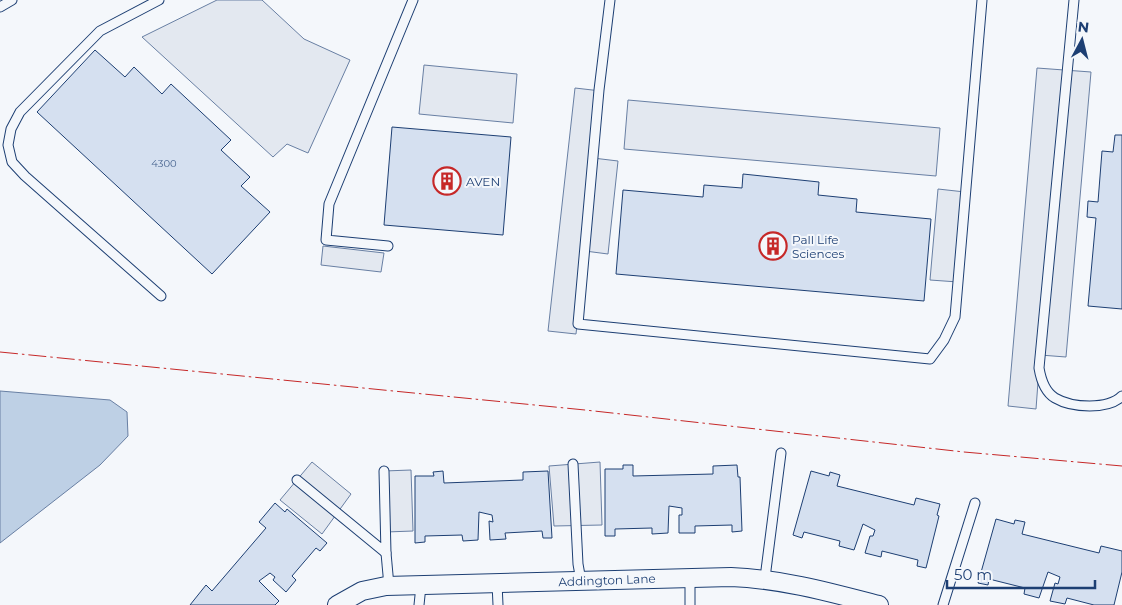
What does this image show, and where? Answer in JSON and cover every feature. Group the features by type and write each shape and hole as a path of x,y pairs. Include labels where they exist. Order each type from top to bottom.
{"street":[{"name":"Addington Lane","path":"337,605 362,592 389,586 690,577 765,578 806,585 879,605"}],"lane":[{"path":"0,7 12,0"},
{"path":"159,0 100,31 20,112 11,129 8,145 12,162 25,176 161,296"},
{"path":"388,246 326,240 330,204 413,0"},
{"path":"610,0 578,324 930,359 944,340 955,317 982,0"},
{"path":"1074,0 1039,368 1040,379 1054,398 1069,403 1098,405 1114,402 1122,396"},
{"path":"765,578 781,453"},
{"path":"573,464 578,564 581,581"},
{"path":"384,471 386,553 389,586"},
{"path":"298,480 386,553"},
{"path":"942,605 975,504"},
{"path":"690,577 690,605"},
{"path":"498,583 498,605"},
{"path":"419,605 422,586"}],"shaded area":[{"path":"217,0 262,0 304,39 350,60 308,153 287,144 273,157 142,37"},
{"path":"424,65 517,74 513,123 419,114"},
{"path":"1037,68 1091,72 1066,357 1040,355 1036,409 1008,406"},
{"path":"575,88 601,91 593,158 618,161 608,254 585,251 576,334 548,331"},
{"path":"628,100 940,128 936,176 624,149"},
{"path":"938,189 965,192 958,282 930,280"},
{"path":"323,246 384,253 381,272 321,265"},
{"path":"312,462 351,494 322,534 280,500"},
{"path":"600,462 602,525 554,526 549,466"},
{"path":"411,470 413,531 386,532 384,471"}],"water":[{"path":"0,391 110,400 127,412 128,436 100,465 0,543"}],"building":[{"path":"95,50 125,77 134,67 162,94 171,84 231,140 221,150 250,177 241,186 270,212 212,274 37,112"},
{"name":"AVEN","path":"392,127 511,137 503,235 384,225"},
{"path":"1115,135 1122,135 1122,309 1088,306 1096,218 1087,217 1088,201 1098,202 1102,151 1113,152"},
{"name":"Pall Life Sciences","path":"743,174 819,182 818,195 857,199 856,212 931,219 924,301 616,274 623,190 703,197 704,185 742,188"},
{"path":"623,465 633,465 633,476 713,474 713,466 737,465 738,477 740,477 742,531 732,532 732,525 695,526 695,533 679,533 679,515 682,515 682,508 669,506 668,533 652,534 652,528 615,529 615,536 605,536 605,469 623,469"},
{"path":"443,471 444,483 523,480 523,472 548,471 552,538 543,538 542,531 505,533 506,539 490,540 489,521 493,522 492,515 479,512 478,540 463,541 462,535 425,536 425,542 415,543 415,476 434,476 433,472"},
{"path":"811,471 829,476 830,472 840,475 837,486 914,505 916,498 940,504 937,515 939,516 926,568 917,566 918,560 882,551 881,557 865,553 870,536 873,536 875,530 863,524 854,550 839,546 840,541 804,532 802,538 793,535"},
{"path":"275,503 285,512 287,509 327,543 320,551 316,548 292,576 296,580 286,592 273,580 275,577 270,573 259,581 279,601 275,605 190,605 206,585 212,591 266,528 259,522"},
{"path":"996,519 1014,524 1015,520 1025,522 1022,534 1099,553 1101,546 1122,551 1122,572 1114,605 1094,605 1067,598 1065,604 1050,601 1055,583 1058,584 1060,577 1048,572 1039,598 1024,594 1025,588 989,579 988,585 978,583"}],"power":[{"path":"0,352 585,410 964,452 1122,466"}],"place":[{"name":"AVEN","path":"447,181"},
{"name":"Pall Life Sciences","path":"773,246"}]}
